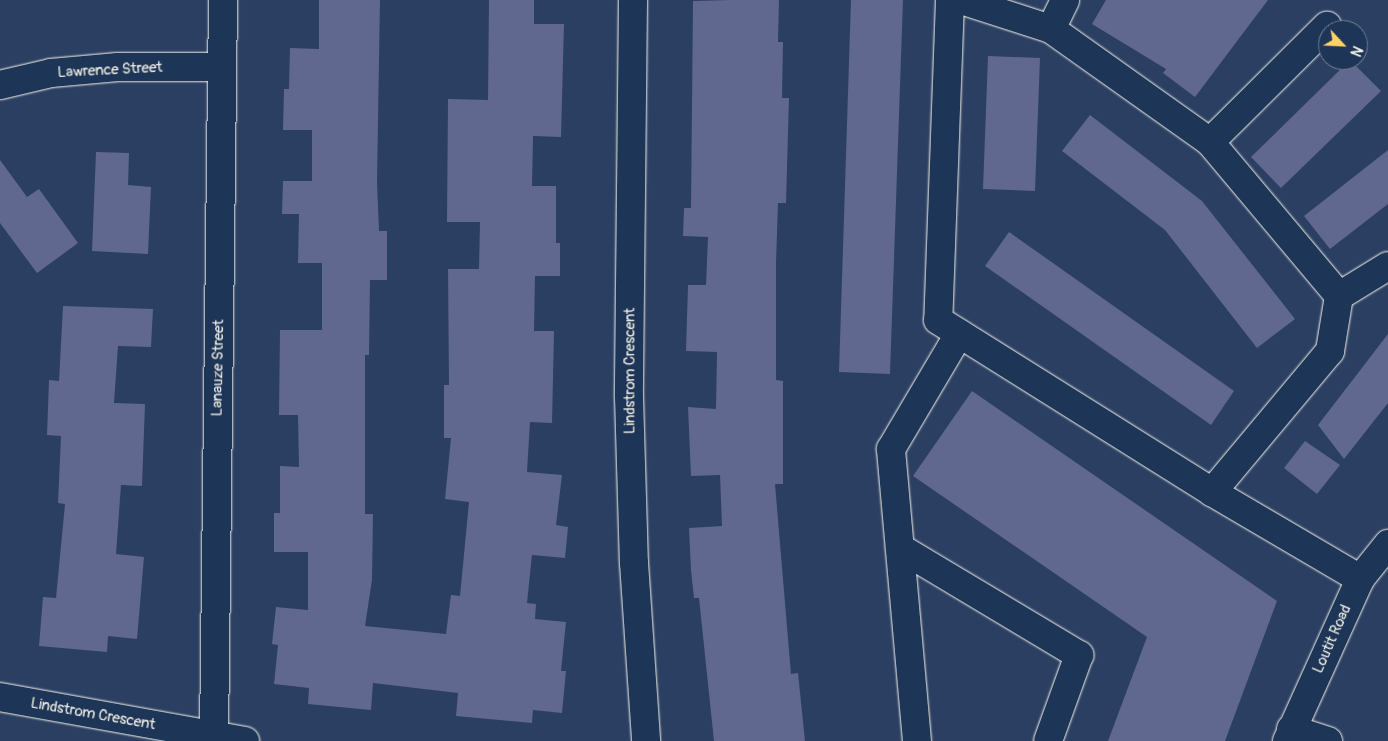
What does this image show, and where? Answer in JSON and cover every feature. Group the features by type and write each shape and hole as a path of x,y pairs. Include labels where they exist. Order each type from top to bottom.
{"street":[{"name":"Lanauze Street","path":"214,736 223,0"},
{"name":"Lindstrom Crescent","path":"633,0 629,397 634,564 646,741"},
{"path":"916,741 891,449 948,327 950,0"},
{"path":"961,0 1051,30 1210,142 1339,296"},
{"path":"1051,30 1065,0"},
{"path":"1210,142 1318,35"},
{"name":"Lawrence Street","path":"0,85 51,73 118,67 221,68"},
{"path":"1212,492 1330,351 1339,296 1388,266"},
{"path":"948,327 1212,492 1360,579"},
{"name":"Loutit Road","path":"1289,735 1360,579 1388,544"},
{"path":"900,548 1079,655 1048,741"},
{"name":"Lindstrom Crescent","path":"0,697 245,741"},
{"path":"1289,735 1328,741"}],"building":[{"path":"319,0 380,0 377,182 379,231 387,231 387,280 370,280 369,355 365,355 365,514 373,514 372,580 365,626 446,634 451,595 460,596 469,502 445,499 451,438 444,438 444,385 449,385 448,269 479,269 480,222 447,222 448,99 488,100 489,0 534,0 534,24 564,24 561,137 533,136 532,186 556,186 556,243 560,243 560,276 535,276 534,331 554,331 552,423 530,422 527,472 562,475 556,525 568,527 565,558 532,555 527,603 536,604 535,619 566,622 561,671 566,671 562,713 533,710 532,723 456,716 458,693 373,683 371,710 308,704 309,688 274,684 278,645 272,644 276,607 308,610 308,552 274,552 274,513 280,513 280,466 299,467 298,415 279,415 280,330 322,330 322,263 298,263 299,214 282,214 283,181 312,181 312,130 283,130 284,89 289,89 290,48 319,49"},
{"path":"779,0 778,42 783,42 782,98 789,98 786,203 778,203 776,263 776,380 783,381 783,484 775,484 791,674 798,673 805,741 714,741 699,598 694,598 691,570 689,528 722,526 720,475 691,476 688,407 716,409 717,352 686,351 688,285 706,285 708,237 683,236 684,208 691,208 693,1"},
{"path":"851,0 903,0 890,374 839,372"},
{"path":"1106,0 1268,0 1195,97 1163,73 1166,69 1092,24"},
{"path":"988,56 1040,58 1035,191 983,189"},
{"path":"1340,70 1360,70 1381,91 1281,188 1251,157"},
{"path":"1090,115 1202,201 1295,319 1257,348 1165,230 1062,151"},
{"path":"1388,150 1388,204 1330,249 1304,216"},
{"path":"96,152 129,153 128,185 151,187 148,254 92,251"},
{"path":"0,160 27,197 39,189 78,243 37,273 0,223"},
{"path":"1009,232 1234,391 1211,425 985,266"},
{"path":"63,306 153,309 151,347 118,346 114,403 145,404 142,486 121,485 116,554 144,557 137,639 108,636 107,652 39,646 43,597 56,598 65,504 58,503 61,436 47,435 49,380 59,381"},
{"path":"1388,334 1388,403 1344,459 1318,425"},
{"path":"972,391 1277,601 1225,741 1108,741 1147,637 913,476"},
{"path":"1305,441 1340,465 1317,494 1284,468"}]}
